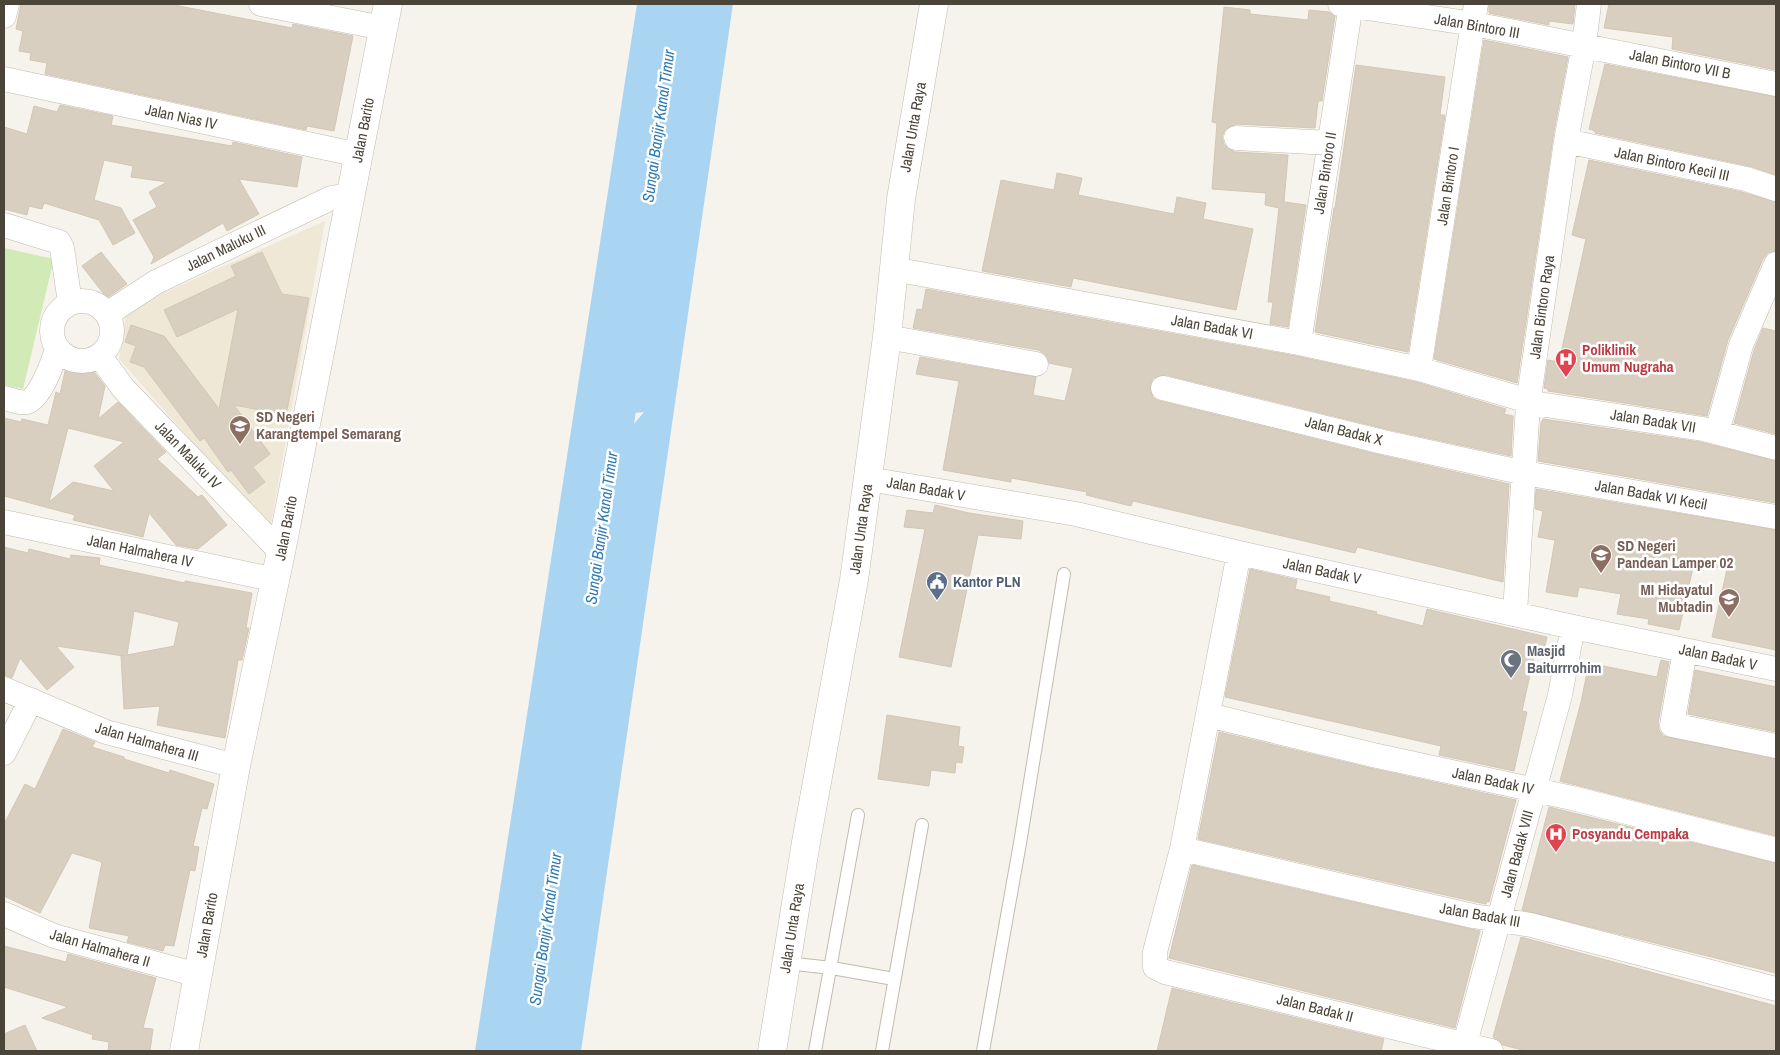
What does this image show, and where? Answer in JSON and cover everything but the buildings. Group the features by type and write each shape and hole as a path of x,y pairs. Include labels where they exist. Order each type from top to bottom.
{"street":[{"path":"4,16 7,4"},
{"path":"261,4 385,16"},
{"name":"Jalan Unta Raya","path":"772,1051 786,963 842,658 887,337 893,269 909,142 934,4"},
{"name":"Jalan Bintoro III","path":"1347,4 1475,14 1584,45"},
{"name":"Jalan Bintoro II","path":"1299,343 1330,143 1347,4"},
{"name":"Jalan Bintoro Raya","path":"1514,613 1525,473 1528,401 1566,141 1584,45 1589,4"},
{"name":"Jalan Bintoro I","path":"1419,369 1475,14"},
{"name":"Jalan Barito","path":"184,1051 236,766 276,580 385,16"},
{"name":"Jalan Bintoro VII B","path":"1584,45 1776,84"},
{"name":"Jalan Nias IV","path":"4,79 359,155"},
{"path":"1236,138 1330,143"},
{"name":"Jalan Bintoro Kecil III","path":"1566,141 1746,179 1776,189"},
{"name":"Jalan Maluku III","path":"106,314 156,282 331,198 351,195"},
{"path":"4,225 58,242 62,248 70,303"},
{"path":"1717,432 1741,345 1771,294 1776,264"},
{"name":"Jalan Badak VI","path":"893,269 1299,343 1419,369 1528,401"},
{"path":"79,301 95,304 106,314 112,328 110,344 100,356 85,362 69,359 57,349 52,334 54,319 70,303 79,301"},
{"path":"887,337 1036,364"},
{"path":"4,398 23,403 30,400 47,377 57,349"},
{"name":"Jalan Maluku IV","path":"100,356 124,388 281,552"},
{"name":"Jalan Badak X","path":"1163,388 1383,442 1525,473"},
{"name":"Jalan Badak VII","path":"1528,401 1717,432 1776,448"},
{"name":"Jalan Badak VI Kecil","path":"1525,473 1776,517"},
{"name":"Jalan Badak V","path":"868,479 1076,514 1239,553 1573,627 1776,669"},
{"name":"Jalan Halmahera IV","path":"4,522 276,580"},
{"path":"1182,849 1239,553"},
{"name":"Jalan Badak VIII","path":"1464,1048 1560,695 1573,627"},
{"path":"1686,650 1672,725 1776,746"},
{"name":"Jalan Halmahera III","path":"4,689 106,732 236,766"},
{"path":"4,753 31,700"},
{"name":"Jalan Badak IV","path":"1208,715 1373,755 1534,790 1776,850"},
{"name":"Jalan Badak III","path":"1182,849 1473,916 1499,918 1531,925 1776,989"},
{"name":"Jalan Badak II","path":"1182,849 1155,952 1154,963 1165,972 1464,1048 1491,1051"},
{"name":"Jalan Halmahera II","path":"4,914 54,936 198,975"}],"lane":[{"path":"983,1051 1020,843 1064,574"},
{"path":"815,1051 832,968 858,815"},
{"path":"882,1051 922,825"},
{"path":"786,963 832,968 894,979"}],"shaded area":[{"name":"SD Negeri Karangtempel Semarang","path":"325,221 270,530 119,359 127,309"}],"green space":[{"path":"4,248 54,259 23,389 4,385"}],"water":[{"path":"637,4 733,4 581,1051 475,1051","holes":["630,357 636,390 631,400 634,413 644,412 634,424 632,433 623,439 618,412 625,361"]}],"waterway":[{"name":"Sungai Banjir Kanal Timur","path":"612,453 628,335"}],"place":[{"name":"Poliklinik Umum Nugraha","path":"1566,378"},
{"name":"SD Negeri Karangtempel Semarang","path":"240,445"},
{"name":"SD Negeri Pandean Lamper 02","path":"1601,574"},
{"name":"Kantor PLN","path":"937,601"},
{"name":"MI Hidayatul Mubtadin","path":"1729,618"},
{"name":"Masjid Baiturrrohim","path":"1511,679"},
{"name":"Posyandu Cempaka","path":"1556,853"}]}
